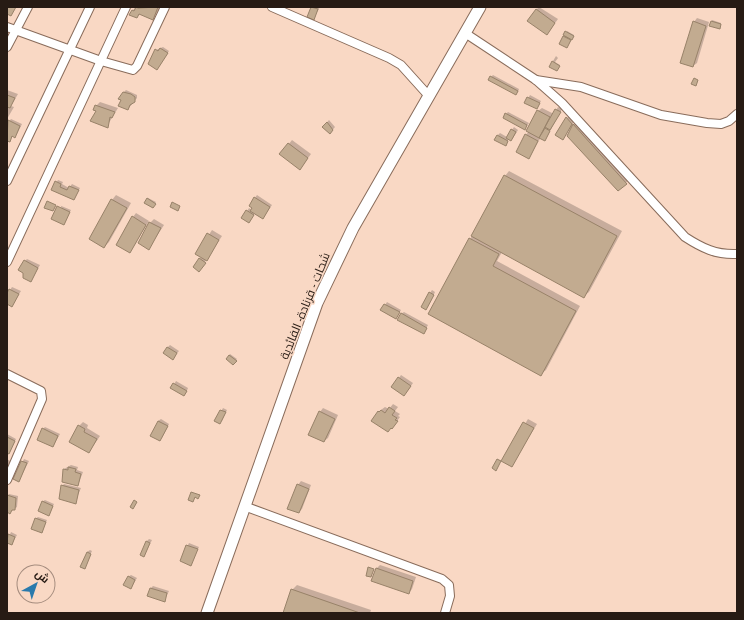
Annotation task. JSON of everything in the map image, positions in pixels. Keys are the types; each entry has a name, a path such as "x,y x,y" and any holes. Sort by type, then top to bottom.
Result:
{"main road":[{"name":"شحات - قرنادة- الفائدية","path":"207,613 317,304 338,256 428,95 480,7"}],"street":[{"path":"7,47 28,7"},
{"path":"7,181 90,7"},
{"path":"7,262 126,7"},
{"path":"7,27 101,61 133,70 165,7"},
{"path":"272,7 389,58 401,65 428,95"},
{"path":"465,33 536,80 586,127 685,237 706,250 726,255 737,254"},
{"path":"536,80 581,87 661,115 707,123 721,124 729,121 737,114"},
{"path":"7,374 41,391 42,394 42,399 7,480"},
{"path":"244,506 442,579 448,585 450,596 445,613"}],"building":[{"path":"7,7 16,7 11,16 7,14"},
{"path":"136,7 158,7 153,20 139,14 137,18 129,15"},
{"path":"311,7 318,9 314,20 307,17"},
{"path":"536,9 555,23 547,35 527,21"},
{"path":"693,21 706,26 693,67 680,63"},
{"path":"711,21 721,24 720,29 709,26"},
{"path":"565,31 574,36 572,40 563,35"},
{"path":"563,36 571,40 567,48 559,44"},
{"path":"160,48 168,53 157,70 148,64 155,49 158,51"},
{"path":"552,61 560,66 557,71 549,67"},
{"path":"490,76 518,91 516,95 488,80"},
{"path":"694,78 698,80 696,86 691,84"},
{"path":"123,92 131,94 135,97 135,102 130,105 128,110 118,106 121,100 118,99"},
{"path":"7,95 15,98 10,108 7,107"},
{"path":"527,97 540,103 537,109 524,103"},
{"path":"95,105 115,112 112,118 110,117 108,128 90,121 96,111 93,110"},
{"path":"555,109 561,112 550,130 545,127"},
{"path":"537,110 550,117 539,138 526,131"},
{"path":"505,113 527,125 525,130 503,118"},
{"path":"566,117 572,124 563,140 555,135"},
{"path":"8,120 20,126 15,138 12,136 10,142 7,141"},
{"path":"327,122 333,130 330,134 322,127"},
{"path":"573,124 627,184 618,191 567,136"},
{"path":"545,128 550,131 545,141 539,138"},
{"path":"511,129 516,132 511,141 506,138"},
{"path":"525,134 538,141 529,159 516,152"},
{"path":"497,135 508,141 506,146 494,140"},
{"path":"288,143 308,158 300,170 279,154"},
{"path":"504,175 617,236 584,298 471,236"},
{"path":"55,181 61,184 60,187 67,190 69,186 79,190 74,200 51,190"},
{"path":"254,197 270,207 263,219 250,211 252,208 249,206"},
{"path":"147,198 156,204 153,208 144,203"},
{"path":"111,199 127,208 104,248 89,239"},
{"path":"47,201 56,205 53,211 44,208"},
{"path":"172,202 180,206 178,211 170,207"},
{"path":"57,206 70,212 64,225 51,219"},
{"path":"246,210 254,215 249,223 241,218"},
{"path":"132,216 146,225 130,253 116,245"},
{"path":"149,222 161,228 149,250 138,243"},
{"path":"207,233 219,240 207,261 195,254"},
{"path":"469,238 499,254 493,266 576,311 541,376 428,314"},
{"path":"199,258 206,263 199,272 193,267"},
{"path":"24,260 38,268 31,282 23,278 23,273 18,270"},
{"path":"9,289 19,294 12,307 7,304 7,293"},
{"path":"429,292 434,295 426,310 421,307"},
{"path":"384,304 400,312 396,319 380,310"},
{"path":"401,313 427,328 424,334 397,320"},
{"path":"167,347 177,353 173,360 163,353"},
{"path":"229,355 237,361 233,365 226,359"},
{"path":"398,377 411,386 404,396 391,387"},
{"path":"173,383 187,391 184,396 170,388"},
{"path":"389,407 395,411 392,415 397,418 395,420 398,421 388,432 371,421 378,411 379,412 381,410 385,413"},
{"path":"220,410 226,412 220,424 214,421"},
{"path":"319,411 335,419 324,442 308,435"},
{"path":"158,421 168,426 160,441 150,436"},
{"path":"523,422 534,428 512,467 501,461"},
{"path":"78,425 85,429 84,432 97,439 89,453 69,442"},
{"path":"42,428 58,436 53,447 37,440"},
{"path":"7,437 15,441 9,454 7,453"},
{"path":"497,459 501,461 496,471 492,468"},
{"path":"21,461 27,463 19,482 13,479"},
{"path":"68,467 76,469 75,472 81,474 78,486 62,482 63,469 68,470"},
{"path":"297,484 309,489 299,513 287,509"},
{"path":"61,485 79,490 76,504 59,499"},
{"path":"191,492 200,495 198,499 195,497 193,502 188,500"},
{"path":"7,495 16,498 15,510 12,510 10,514 7,512"},
{"path":"134,500 137,502 133,509 130,507"},
{"path":"42,501 53,506 49,516 38,511"},
{"path":"35,518 46,522 42,533 31,529"},
{"path":"8,534 15,537 12,545 7,543"},
{"path":"146,541 150,543 144,557 140,555"},
{"path":"186,545 198,549 191,566 180,561"},
{"path":"87,552 91,554 85,569 80,567"},
{"path":"368,567 374,569 371,577 366,576"},
{"path":"376,568 413,581 409,594 371,581"},
{"path":"128,576 135,580 131,589 123,585"},
{"path":"150,588 167,593 165,602 147,596"},
{"path":"291,589 360,613 283,613"}]}
